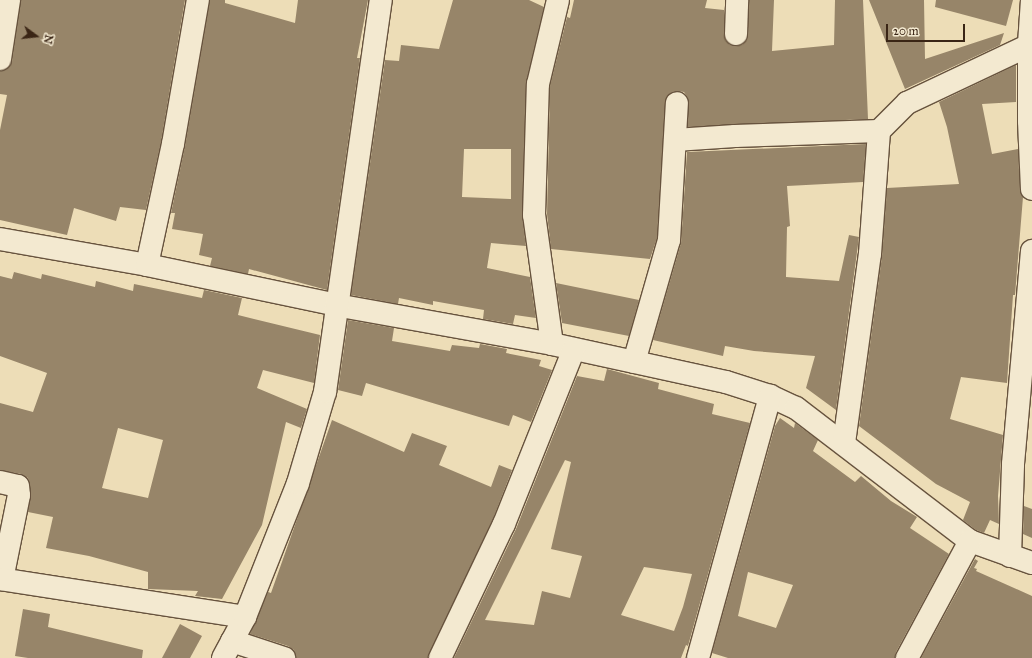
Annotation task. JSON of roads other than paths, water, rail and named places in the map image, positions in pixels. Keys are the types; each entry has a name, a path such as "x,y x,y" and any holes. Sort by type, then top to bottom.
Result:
{"street":[{"path":"0,59 9,0"},
{"path":"147,265 173,144 198,0"},
{"path":"284,658 228,650 245,617 303,467 325,392 336,305 381,0"},
{"path":"552,344 534,215 538,84 558,0"},
{"path":"736,34 737,0"},
{"path":"1032,0 1029,121 1032,189"},
{"path":"844,443 870,254 879,131 907,103 1031,44"},
{"path":"634,362 669,240 677,103"},
{"path":"675,140 735,136 879,131"},
{"path":"0,239 147,265 336,305 552,344 726,382 770,396 796,408 844,443 970,541 1032,563"},
{"path":"1010,556 1013,464 1032,251"},
{"path":"440,658 504,524 574,349"},
{"path":"698,658 770,396"},
{"path":"0,482 18,486 1,579 245,617"},
{"path":"908,658 970,541"}]}
